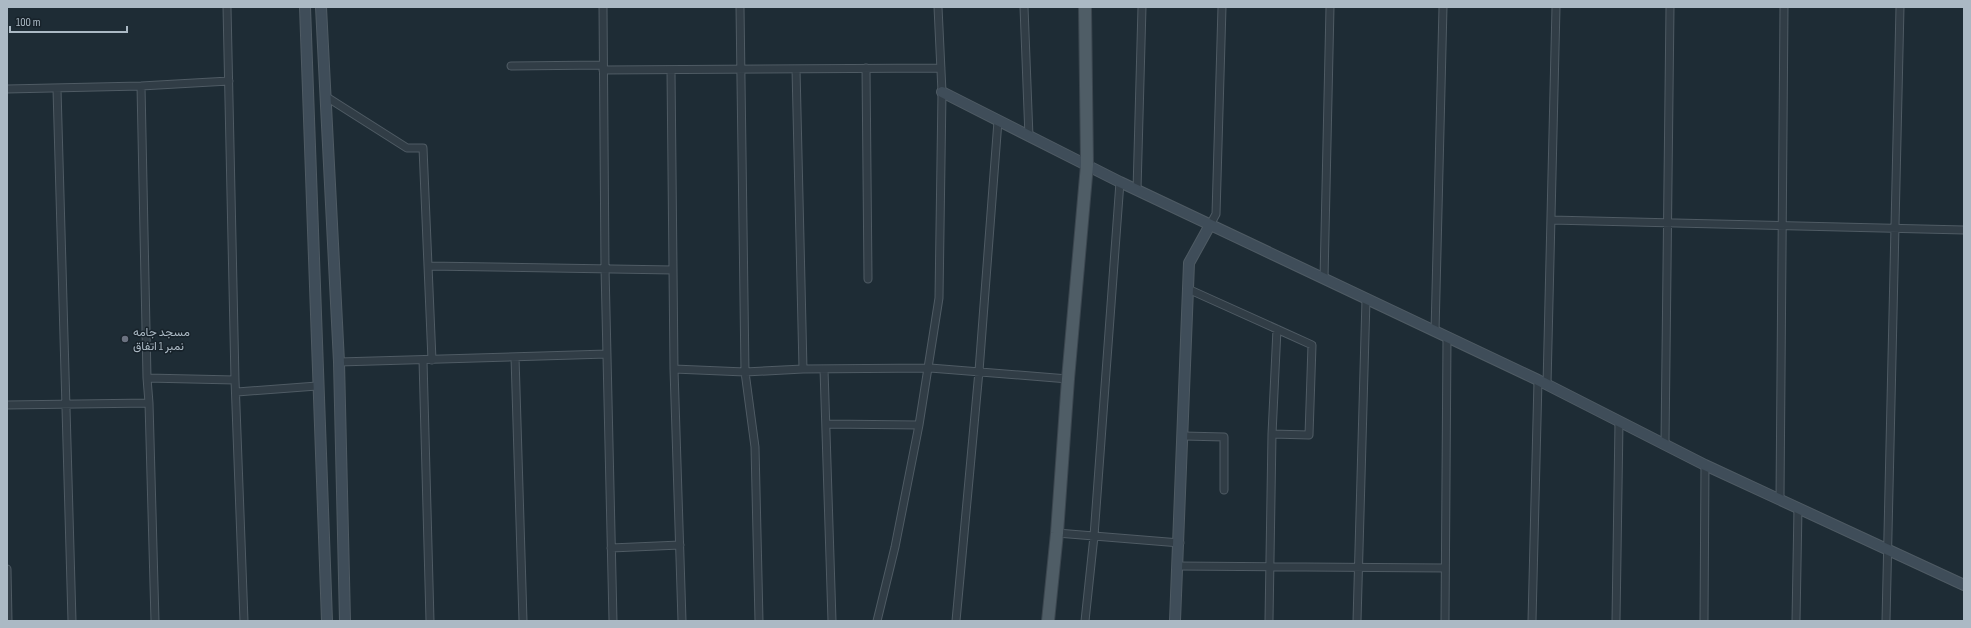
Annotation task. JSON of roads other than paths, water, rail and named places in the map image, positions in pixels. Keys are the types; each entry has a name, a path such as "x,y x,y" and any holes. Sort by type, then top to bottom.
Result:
{"main road":[{"path":"1048,621 1057,533 1068,379 1087,165 1085,7"}],"street":[{"path":"227,7 235,380 237,392 244,621"},
{"path":"305,7 316,284 317,386 327,621"},
{"path":"321,7 339,362 345,621"},
{"path":"603,7 604,268 608,354 613,621"},
{"path":"740,7 745,372 755,447 759,621"},
{"path":"877,621 895,547 930,368 939,298 942,92 938,7"},
{"path":"1024,7 1029,137"},
{"path":"1137,190 1142,7"},
{"path":"1175,621 1180,544 1189,263 1216,214 1222,7"},
{"path":"1324,279 1330,7"},
{"path":"1435,332 1442,7"},
{"path":"1532,621 1542,382 1551,220 1556,7"},
{"path":"1665,443 1670,7"},
{"path":"1780,498 1784,7"},
{"path":"1886,621 1900,7"},
{"path":"511,66 603,67 670,70 941,68"},
{"path":"866,68 868,279"},
{"path":"796,69 804,369"},
{"path":"670,70 674,369 682,621"},
{"path":"7,89 141,86 229,81"},
{"path":"141,86 147,378 155,621"},
{"path":"57,89 72,621"},
{"path":"942,92 1120,182 1542,382 1706,465 1780,498 1798,508 1964,585"},
{"path":"325,96 407,148 423,148 432,360"},
{"path":"956,621 979,371 998,121"},
{"path":"1084,621 1094,536 1120,182"},
{"path":"1551,220 1964,230"},
{"path":"428,266 673,270"},
{"path":"1188,289 1312,345 1309,435 1272,434"},
{"path":"1357,621 1366,299"},
{"path":"1269,621 1272,434 1276,329"},
{"path":"1445,621 1447,338"},
{"path":"339,362 608,354"},
{"path":"515,357 523,621"},
{"path":"422,360 430,621"},
{"path":"674,369 745,372 804,369 930,368 1068,379"},
{"path":"824,369 827,424 832,621"},
{"path":"147,378 235,380"},
{"path":"237,392 317,386"},
{"path":"7,405 149,404"},
{"path":"1616,621 1619,422"},
{"path":"827,424 919,425"},
{"path":"1184,436 1224,437 1224,490"},
{"path":"1704,621 1706,465"},
{"path":"1796,621 1798,508"},
{"path":"1057,533 1180,544"},
{"path":"611,548 680,545"},
{"path":"1178,566 1445,568"},
{"path":"7,569 8,621"}],"place":[{"name":"مسجد جامه نمبر 1 اتفاق","path":"125,339"}]}
